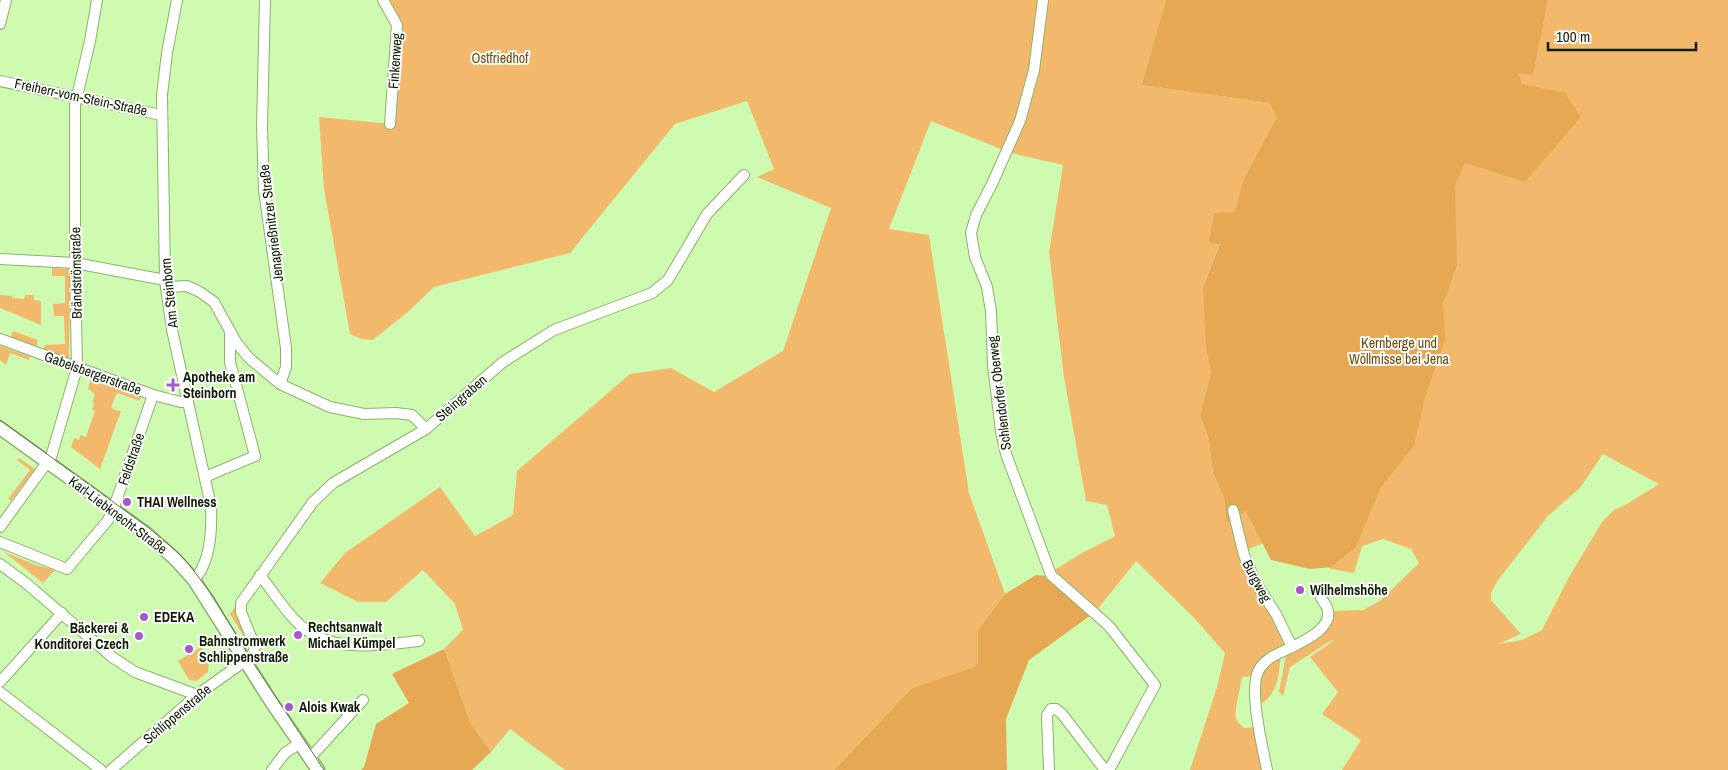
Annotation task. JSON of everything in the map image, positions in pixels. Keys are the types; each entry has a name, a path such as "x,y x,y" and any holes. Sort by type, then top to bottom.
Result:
{"street":[{"path":"0,24 6,0"},
{"name":"Brändströmstraße","path":"0,527 51,457 78,368 75,263 75,105 90,41 97,0"},
{"name":"Am Steinborn","path":"177,0 166,61 161,114 166,284 172,330 211,506 211,532 203,565 194,580"},
{"name":"Jenaprießnitzer Straße","path":"265,0 262,127 264,190 286,348 286,367 280,384"},
{"name":"Finkenweg","path":"383,0 397,26 390,124"},
{"name":"Schlendorfer Oberweg","path":"1043,0 1034,70 1020,121 976,215 970,233 975,257 987,287 991,311 993,364 1004,447 1051,575 1108,626 1155,685 1109,770"},
{"name":"Freiherr-vom-Stein-Straße","path":"0,81 161,114"},
{"name":"Steingraben","path":"245,661 252,656 256,647 241,612 241,603 312,502 333,483 426,429 503,362 546,334 652,293 668,280 707,214 744,175"},
{"path":"0,259 75,263 166,284 187,286 214,302 230,331 249,358 280,384 330,407 364,414 396,413 412,415 426,429"},
{"path":"205,477 255,456 230,362 230,331"},
{"name":"Gabelsbergerstraße","path":"0,339 153,395 188,402"},
{"name":"Feldstraße","path":"0,542 68,568 108,520 113,510 153,395"},
{"name":"Karl-Liebknecht-Straße","path":"0,428 161,545 176,558 194,580 245,661 318,770"},
{"name":"Burgweg","path":"1233,510 1244,555 1256,583 1276,614 1292,647"},
{"path":"0,564 62,613 112,657 135,672 198,695"},
{"path":"260,575 295,620 316,635 348,645 362,646 419,641"},
{"path":"1267,770 1255,701 1255,677 1263,663 1311,638 1322,628 1328,616 1328,609 1321,598"},
{"path":"0,682 62,613"},
{"name":"Schlippenstraße","path":"111,770 198,695 245,661"},
{"path":"0,692 101,770"},
{"path":"310,758 363,700"},
{"path":"1049,770 1047,715 1051,710 1056,709 1062,714 1104,770"},
{"path":"272,770 285,753 300,743"}],"green space":[{"path":"383,0 1166,0 1143,85 1270,103 1344,0 1728,0 1728,770 1342,770 1361,740 1322,714 1338,692 1310,657 1333,641 1290,667 1283,696 1279,692 1286,655 1332,611 1363,610 1380,601 1419,563 1411,549 1383,539 1362,546 1354,573 1331,569 1287,546 1264,543 1241,552 1286,644 1253,676 1242,677 1237,704 1237,721 1244,728 1257,727 1265,770 1190,770 1217,687 1225,653 1193,617 1136,561 1097,610 1053,571 1115,536 1107,505 1086,501 1064,377 1049,252 1063,165 1011,153 931,121 889,229 929,235 969,493 1005,594 978,630 978,663 971,668 912,688 834,770 565,770 510,729 491,752 471,724 444,649 463,630 455,604 423,570 386,602 358,602 320,583 345,553 440,487 475,536 513,515 517,471 630,374 671,368 714,392 783,351 831,208 757,177 774,169 747,101 675,124 570,253 434,287 409,311 373,340 361,339 350,334 324,189 319,117 390,124 397,26","holes":["1244,179 1226,522 1224,497 1213,473 1209,440 1200,416 1211,372 1203,287 1220,243 1210,243 1214,214 1234,212","1603,454 1659,484 1614,510 1602,522 1569,577 1542,630 1522,640 1498,644 1521,634 1491,600 1491,593 1498,580 1548,516 1580,488"]},
{"name":"Kernberge und Wöllmisse bei Jena","path":"1166,0 1548,0 1533,75 1518,73 1522,84 1565,93 1581,117 1525,182 1465,163 1455,186 1457,265 1443,304 1445,340 1425,397 1414,446 1381,487 1356,547 1331,567 1310,569 1271,560 1246,511 1226,522 1224,497 1213,473 1209,440 1200,416 1211,372 1206,347 1203,287 1220,244 1209,243 1214,213 1234,212 1244,179 1277,117 1270,103 1142,85"},
{"path":"52,268 70,269 68,359 43,349 45,345 65,344 64,316 54,316 53,304 65,303 65,276 52,276"},
{"path":"0,295 24,299 25,295 34,295 34,300 41,301 41,325 0,308"},
{"path":"13,331 38,340 36,347 11,337"},
{"path":"0,346 30,357 29,360 10,353 6,365 0,360"},
{"path":"91,378 104,383 106,378 141,397 140,401 117,393 111,407 114,408 113,410 121,411 100,469 71,447 74,438 79,440 80,435 86,437 95,411 92,409 94,403 92,402 95,394 88,389"},
{"path":"19,458 35,469 11,501 8,499 30,470 17,460"},
{"path":"4,552 36,565 55,570 43,583"},
{"path":"1036,575 1046,576 1091,615 1029,660 1006,719 1007,770 834,770 912,688 971,668 978,663 978,630 1005,594"},
{"path":"235,607 251,648 230,614"},
{"path":"201,647 209,660 208,672 197,681 189,680 178,661"},
{"path":"444,649 471,724 491,752 472,770 361,770 364,767 376,724 409,703 392,674"},
{"path":"1281,655 1273,692 1263,703 1258,701 1260,671"}],"tram line":[{"path":"0,420 149,528 187,562 213,596 250,658 324,770"}],"place":[{"name":"Apotheke am Steinborn","path":"173,385"},
{"name":"THAI Wellness","path":"127,502"},
{"name":"Wilhelmshöhe","path":"1300,590"},
{"name":"EDEKA","path":"144,617"},
{"name":"Rechtsanwalt Michael Kümpel","path":"298,635"},
{"name":"Bäckerei & Konditorei Czech","path":"139,636"},
{"name":"Bahnstromwerk Schlippenstraße","path":"189,649"},
{"name":"Alois Kwak","path":"289,707"}],"park label":[{"name":"Ostfriedhof","path":"500,58"}]}
